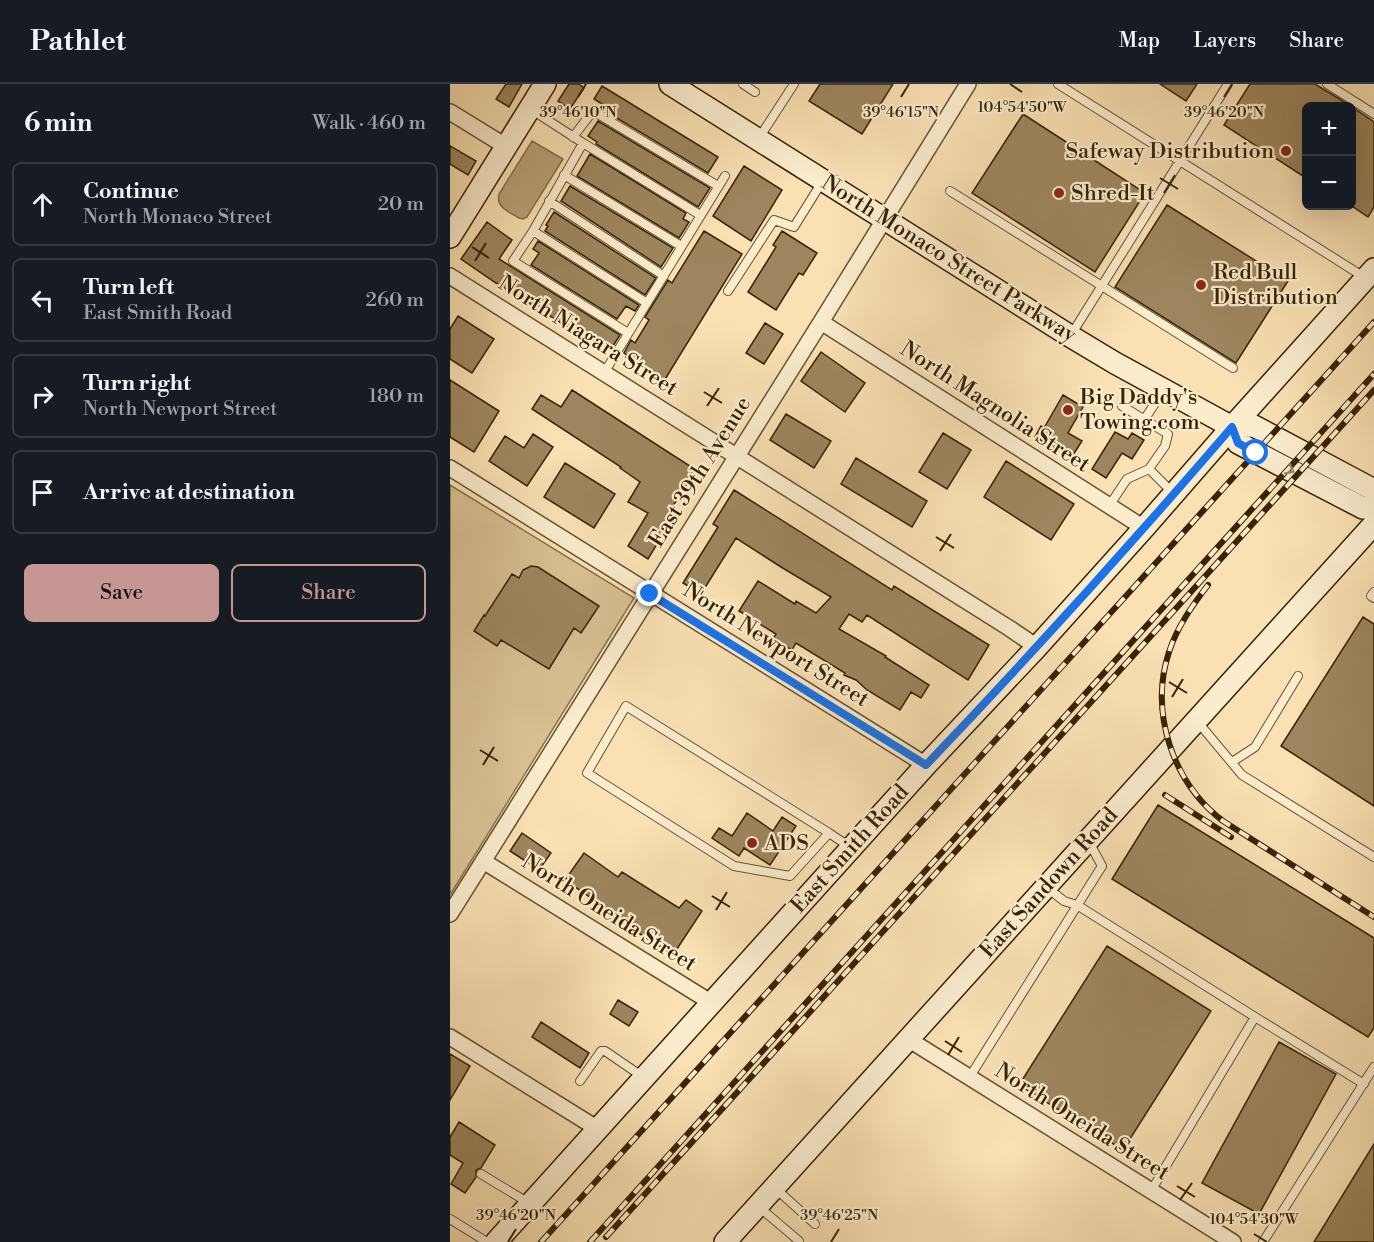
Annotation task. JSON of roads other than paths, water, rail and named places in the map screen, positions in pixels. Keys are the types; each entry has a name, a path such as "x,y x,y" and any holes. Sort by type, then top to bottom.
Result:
{"street":[{"path":"454,225 502,144 530,109 545,84"},
{"name":"North Monaco Street Parkway","path":"669,84 1070,336 1232,427"},
{"name":"East 39th Avenue","path":"450,914 968,84"},
{"path":"450,112 502,144"},
{"name":"East Smith Road","path":"496,1242 926,765 1037,647 1370,274"},
{"name":"North Niagara Street","path":"450,276 1037,647"},
{"name":"North Magnolia Street","path":"821,322 1144,528"},
{"path":"1374,490 1254,426 1232,427 1238,443 1363,508 1374,508"},
{"name":"North Newport Street","path":"450,468 926,765"},
{"name":"East Sandown Road","path":"725,1242 1374,524"},
{"name":"North Oneida Street","path":"483,861 712,1003"},
{"path":"450,1037 598,1128"},
{"name":"North Oneida Street","path":"908,1040 1233,1242"}],"lane":[{"path":"743,84 755,92"},
{"path":"758,140 794,84"},
{"path":"1058,84 1180,161 1370,274"},
{"path":"1070,336 1228,84"},
{"path":"1328,84 1374,114"},
{"path":"530,109 700,215"},
{"path":"573,137 593,111 718,186"},
{"path":"583,143 533,231 513,261 628,333"},
{"path":"564,174 681,246"},
{"path":"604,373 725,176"},
{"path":"728,291 774,220 794,226 823,181"},
{"path":"950,190 1233,368"},
{"path":"549,201 664,276"},
{"path":"533,231 648,303"},
{"path":"1144,420 1164,390"},
{"path":"1109,506 1127,479 1149,469 1165,446 1168,434 1122,406"},
{"path":"1149,469 1174,494"},
{"path":"1374,592 1371,596 1374,598"},
{"path":"1232,762 1255,747 1298,676"},
{"path":"829,833 790,876 734,866 587,773 626,706 829,833 852,848"},
{"path":"1196,720 1242,775 1374,857"},
{"path":"969,1078 1102,866 1088,840"},
{"path":"1046,887 1064,901 1077,905 1364,1084"},
{"path":"1150,1191 1255,1017"},
{"path":"580,1081 601,1051 605,1051 644,1078"},
{"path":"1263,1242 1374,1067"},
{"path":"481,1174 530,1204"},
{"path":"774,1188 815,1224"},
{"path":"757,1206 799,1241"},
{"path":"450,1219 487,1242"}],"railway":[{"path":"541,1242 1374,322"},
{"path":"590,1242 1374,374"},
{"path":"606,1237 1374,390"},
{"path":"1208,585 1176,634 1164,675 1162,699 1164,722 1179,767 1191,787 1223,821 1374,917"},
{"path":"1165,795 1231,837"}],"place":[{"name":"Safeway Distribution","path":"1286,151"},
{"name":"Shred-It","path":"1059,193"},
{"name":"Red Bull Distribution","path":"1201,285"},
{"name":"Big Daddy's Towing.com","path":"1068,410"},
{"name":"ADS","path":"752,843"}]}
